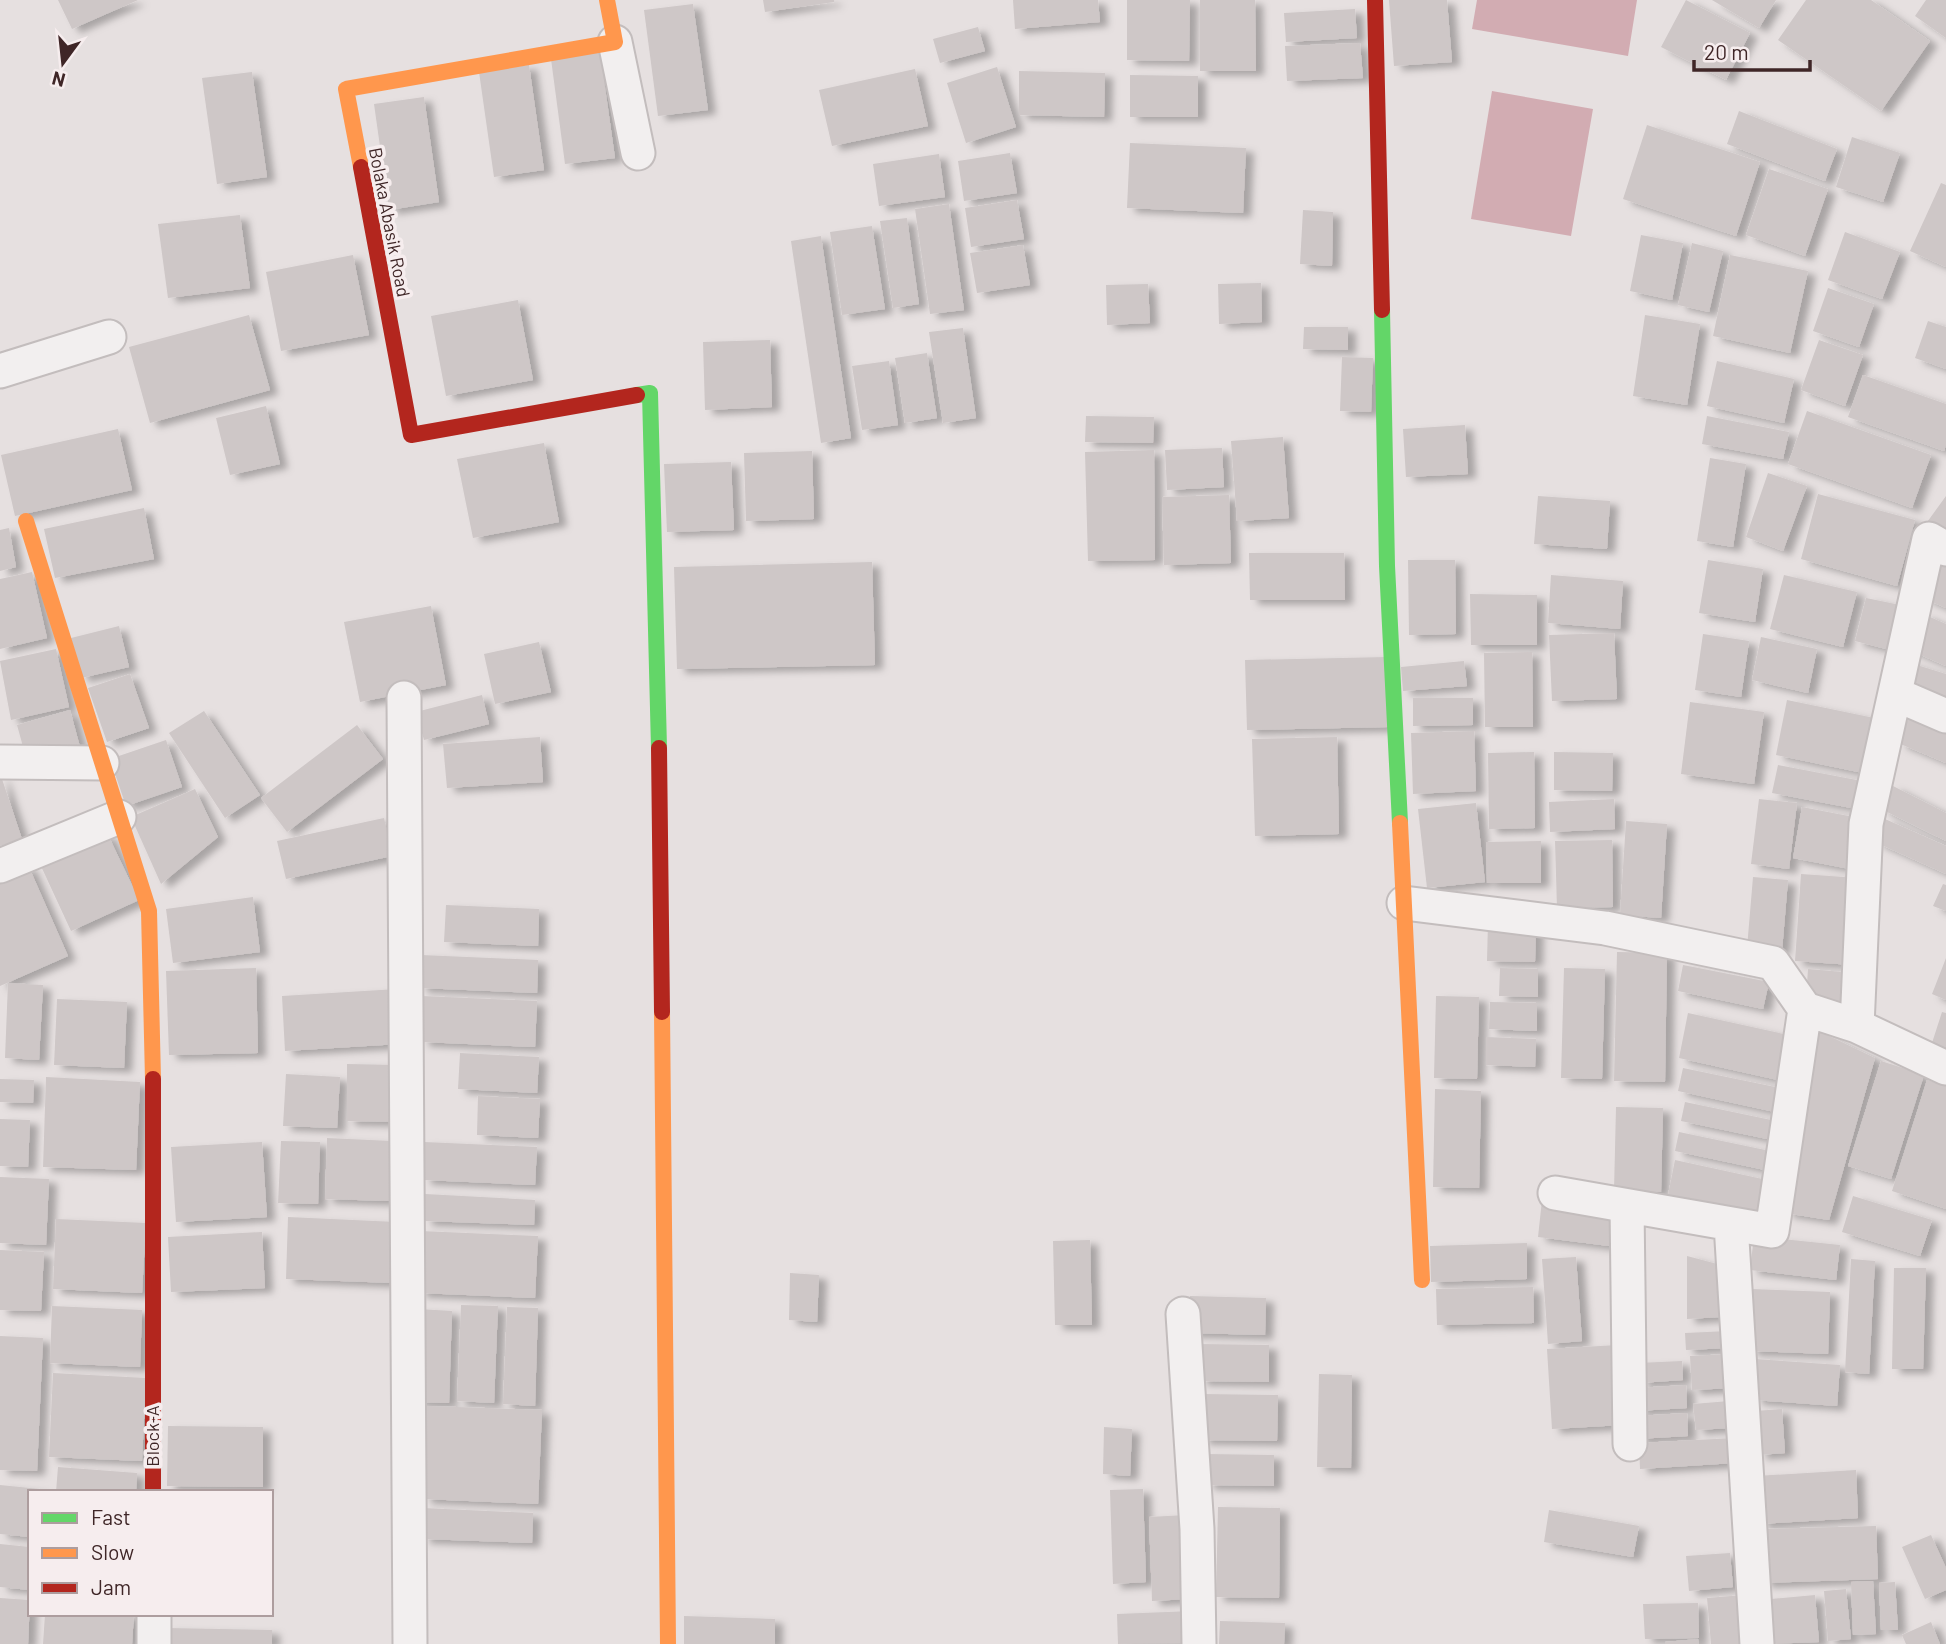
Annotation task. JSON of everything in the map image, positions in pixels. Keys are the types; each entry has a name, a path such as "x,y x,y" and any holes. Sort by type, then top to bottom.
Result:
{"street":[{"path":"607,0 638,153"},
{"path":"1375,0 1387,566 1422,1280"},
{"name":"Bolaka Abasik Road","path":"615,42 345,89 411,435 650,393 658,648 668,1644"},
{"path":"0,371 109,337"},
{"name":"Block-A","path":"26,521 149,911 153,1033 153,1490"},
{"path":"1857,1026 1866,824 1929,539 1946,550"},
{"path":"1895,694 1946,716"},
{"path":"404,698 410,1644"},
{"path":"0,762 102,763"},
{"path":"0,866 119,817"},
{"path":"1404,903 1605,928 1773,963 1805,1009 1857,1026 1946,1068"},
{"path":"1555,1193 1772,1231 1805,1009"},
{"path":"1627,1206 1630,1444"},
{"path":"1731,1224 1757,1644"},
{"path":"1183,1314 1197,1529 1199,1644"},
{"path":"153,1616 154,1644"}],"shaded area":[{"path":"1477,0 1637,0 1628,56 1472,29"},
{"path":"1492,91 1593,109 1571,236 1471,219"}],"building":[{"path":"58,0 138,0 72,29"},
{"path":"763,0 834,0 834,2 765,12"},
{"path":"1013,0 1098,0 1100,22 1015,29"},
{"path":"1127,0 1190,0 1189,61 1127,60"},
{"path":"1200,0 1255,0 1256,71 1200,71"},
{"path":"1389,0 1447,0 1452,62 1394,66"},
{"path":"1686,0 1750,33 1726,80 1661,47"},
{"path":"1712,0 1776,0 1759,28"},
{"path":"1806,0 1871,0 1930,41 1881,111 1778,40"},
{"path":"1926,0 1946,0 1946,38 1915,16"},
{"path":"693,4 708,110 658,116 644,10"},
{"path":"1355,9 1357,38 1286,42 1284,13"},
{"path":"978,27 985,51 940,63 933,39"},
{"path":"1360,43 1363,78 1287,81 1285,46"},
{"path":"600,52 615,158 565,164 551,59"},
{"path":"529,65 544,170 494,177 479,72"},
{"path":"997,67 1016,127 966,143 947,83"},
{"path":"915,69 928,126 832,146 819,90"},
{"path":"1019,71 1105,73 1104,117 1019,115"},
{"path":"252,72 267,177 217,184 202,78"},
{"path":"1130,75 1198,76 1198,117 1130,117"},
{"path":"424,97 439,202 389,210 374,104"},
{"path":"1739,111 1837,149 1825,181 1727,144"},
{"path":"1647,125 1760,162 1736,236 1623,199"},
{"path":"1852,137 1900,153 1883,202 1836,187"},
{"path":"1130,143 1246,148 1243,213 1127,208"},
{"path":"1010,153 1017,193 964,201 958,161"},
{"path":"939,154 945,197 879,206 873,164"},
{"path":"1769,169 1828,189 1805,256 1746,235"},
{"path":"1941,183 1946,185 1946,267 1910,251"},
{"path":"1017,200 1024,239 971,247 965,208"},
{"path":"949,204 964,310 930,314 915,209"},
{"path":"1303,210 1333,212 1332,266 1300,264"},
{"path":"240,215 250,288 168,298 158,224"},
{"path":"907,218 919,304 893,308 880,221"},
{"path":"872,226 885,309 842,315 830,232"},
{"path":"1845,232 1900,252 1882,299 1828,280"},
{"path":"1641,235 1683,243 1672,300 1630,291"},
{"path":"821,236 851,438 821,443 791,241"},
{"path":"1692,243 1723,251 1709,312 1678,305"},
{"path":"1023,245 1030,285 977,293 970,253"},
{"path":"353,255 369,335 281,351 266,272"},
{"path":"1730,255 1808,271 1790,353 1713,336"},
{"path":"1261,283 1262,322 1219,324 1218,284"},
{"path":"1148,284 1150,323 1107,325 1106,285"},
{"path":"1828,288 1874,304 1859,347 1813,331"},
{"path":"518,300 533,380 446,396 431,316"},
{"path":"249,315 270,390 150,423 129,347"},
{"path":"1645,315 1700,324 1687,405 1633,396"},
{"path":"1928,321 1946,327 1946,369 1915,358"},
{"path":"1304,327 1348,327 1348,350 1303,349"},
{"path":"963,328 976,418 943,423 929,332"},
{"path":"770,340 772,407 705,410 703,342"},
{"path":"1819,340 1863,355 1845,406 1801,390"},
{"path":"927,353 937,418 905,423 895,358"},
{"path":"1342,357 1373,358 1371,412 1340,411"},
{"path":"889,361 898,425 862,430 852,366"},
{"path":"1717,361 1794,379 1784,423 1707,406"},
{"path":"1863,375 1946,404 1944,451 1848,417"},
{"path":"266,406 280,464 230,475 216,418"},
{"path":"1807,411 1931,455 1912,508 1788,464"},
{"path":"1086,416 1154,417 1153,443 1085,442"},
{"path":"1707,416 1789,432 1783,459 1702,444"},
{"path":"1465,425 1468,474 1406,477 1403,429"},
{"path":"118,429 132,490 15,516 1,455"},
{"path":"1283,437 1289,518 1237,521 1231,441"},
{"path":"544,443 559,522 473,538 457,459"},
{"path":"1222,448 1224,487 1167,490 1165,450"},
{"path":"1154,450 1155,560 1088,561 1085,452"},
{"path":"812,451 814,519 746,521 744,453"},
{"path":"1710,458 1746,464 1733,547 1697,541"},
{"path":"731,462 734,530 667,532 664,464"},
{"path":"1768,473 1807,486 1783,551 1746,537"},
{"path":"1818,494 1915,520 1897,586 1801,559"},
{"path":"1229,495 1231,563 1164,565 1162,497"},
{"path":"1538,496 1610,501 1607,549 1534,544"},
{"path":"1946,496 1946,540 1925,525"},
{"path":"144,508 154,559 55,578 44,529"},
{"path":"9,528 16,567 0,571 0,530"},
{"path":"1249,553 1344,553 1345,600 1250,600"},
{"path":"1408,560 1455,560 1456,634 1409,635"},
{"path":"1708,560 1763,569 1755,622 1699,613"},
{"path":"872,562 875,665 677,669 674,567"},
{"path":"1938,562 1946,565 1946,608 1923,598"},
{"path":"32,572 47,638 0,649 0,579"},
{"path":"1551,575 1623,581 1620,629 1548,623"},
{"path":"1784,575 1857,592 1843,647 1770,629"},
{"path":"1470,594 1537,595 1537,645 1471,645"},
{"path":"1866,598 1905,606 1894,651 1855,641"},
{"path":"431,606 446,685 360,702 344,622"},
{"path":"1923,614 1946,624 1946,666 1907,649"},
{"path":"119,626 129,667 81,678 71,638"},
{"path":"1614,633 1617,699 1552,701 1549,635"},
{"path":"1703,634 1749,641 1741,697 1695,690"},
{"path":"1761,637 1817,649 1808,693 1752,680"},
{"path":"539,642 551,692 495,704 484,654"},
{"path":"56,649 69,707 11,720 0,661"},
{"path":"1532,652 1533,727 1485,727 1484,653"},
{"path":"1387,657 1388,727 1247,730 1245,660"},
{"path":"1464,661 1467,686 1403,691 1401,667"},
{"path":"1907,662 1946,674 1946,698 1899,687"},
{"path":"130,674 149,728 107,742 88,688"},
{"path":"482,695 489,724 424,740 416,712"},
{"path":"1413,698 1473,698 1473,725 1413,726"},
{"path":"1787,700 1879,719 1868,774 1776,755"},
{"path":"1690,702 1764,712 1754,784 1681,774"},
{"path":"1913,708 1946,721 1946,763 1898,743"},
{"path":"70,710 80,747 27,761 17,725"},
{"path":"204,711 260,795 225,818 169,733"},
{"path":"357,725 383,759 287,832 261,798"},
{"path":"1474,731 1476,791 1413,794 1411,733"},
{"path":"540,737 543,782 447,788 443,744"},
{"path":"1337,737 1339,834 1255,836 1252,739"},
{"path":"166,740 182,787 126,806 110,759"},
{"path":"1534,752 1535,828 1489,829 1488,753"},
{"path":"1554,752 1613,753 1612,791 1554,790"},
{"path":"1778,765 1867,782 1862,810 1772,793"},
{"path":"0,773 22,839 0,846"},
{"path":"1893,786 1946,813 1946,841 1881,809"},
{"path":"195,789 218,837 161,884 131,817"},
{"path":"1614,799 1615,829 1550,832 1549,802"},
{"path":"1759,799 1797,803 1789,869 1751,864"},
{"path":"1476,803 1485,882 1427,888 1418,809"},
{"path":"1802,807 1864,819 1855,870 1793,858"},
{"path":"384,818 392,856 286,879 277,841"},
{"path":"1885,819 1946,846 1946,874 1875,842"},
{"path":"1626,821 1667,824 1661,918 1620,915"},
{"path":"107,833 139,900 71,931 40,864"},
{"path":"1612,840 1613,907 1557,908 1555,841"},
{"path":"1541,841 1541,883 1487,883 1486,842"},
{"path":"28,865 68,956 0,986 0,877"},
{"path":"1801,874 1858,878 1852,965 1795,961"},
{"path":"1753,877 1788,880 1782,951 1747,948"},
{"path":"1943,884 1946,885 1946,911 1933,906"},
{"path":"253,897 260,952 173,963 166,909"},
{"path":"446,905 539,909 538,946 444,942"},
{"path":"1488,922 1536,923 1535,962 1487,961"},
{"path":"1617,952 1667,953 1665,1082 1614,1081"},
{"path":"421,955 538,960 537,993 419,988"},
{"path":"1946,958 1946,1000 1932,994"},
{"path":"1683,965 1769,982 1763,1009 1678,991"},
{"path":"256,968 258,1053 169,1055 166,971"},
{"path":"1500,968 1538,969 1538,997 1499,996"},
{"path":"1564,968 1605,969 1602,1079 1561,1078"},
{"path":"1808,969 1854,973 1851,1003 1806,999"},
{"path":"8,983 43,985 39,1060 5,1058"},
{"path":"397,989 400,1044 285,1051 282,996"},
{"path":"422,996 537,1001 535,1047 421,1042"},
{"path":"1436,996 1479,997 1477,1079 1434,1078"},
{"path":"57,999 127,1002 124,1068 54,1065"},
{"path":"1490,1002 1537,1003 1537,1031 1489,1029"},
{"path":"1942,1012 1946,1013 1946,1051 1931,1046"},
{"path":"1688,1013 1788,1035 1778,1080 1679,1058"},
{"path":"1810,1027 1875,1058 1829,1220 1785,1213"},
{"path":"1486,1037 1536,1039 1535,1067 1486,1065"},
{"path":"460,1053 539,1057 537,1093 458,1089"},
{"path":"1881,1061 1924,1075 1891,1179 1848,1166"},
{"path":"347,1064 396,1065 396,1122 347,1121"},
{"path":"1683,1068 1780,1088 1775,1112 1678,1091"},
{"path":"286,1074 340,1077 337,1128 283,1126"},
{"path":"46,1077 140,1082 136,1170 43,1167"},
{"path":"0,1079 34,1080 33,1103 0,1102"},
{"path":"1927,1080 1946,1086 1946,1209 1892,1191"},
{"path":"1435,1089 1481,1091 1479,1188 1433,1187"},
{"path":"478,1096 540,1099 538,1138 477,1135"},
{"path":"1685,1102 1776,1121 1772,1140 1681,1121"},
{"path":"1616,1107 1663,1108 1661,1192 1614,1191"},
{"path":"0,1119 30,1120 28,1167 0,1166"},
{"path":"1679,1132 1770,1151 1765,1170 1675,1151"},
{"path":"327,1138 391,1141 389,1201 325,1199"},
{"path":"281,1141 320,1142 318,1204 278,1203"},
{"path":"262,1142 267,1217 176,1222 171,1147"},
{"path":"424,1142 537,1147 535,1185 423,1180"},
{"path":"1675,1160 1767,1180 1759,1215 1668,1195"},
{"path":"0,1177 49,1179 46,1245 0,1243"},
{"path":"425,1194 535,1200 534,1225 424,1221"},
{"path":"1853,1196 1932,1220 1920,1256 1842,1232"},
{"path":"1542,1200 1621,1210 1617,1247 1538,1237"},
{"path":"288,1217 396,1222 394,1283 286,1279"},
{"path":"56,1219 146,1223 142,1293 53,1289"},
{"path":"420,1231 538,1236 535,1298 418,1293"},
{"path":"262,1232 265,1288 171,1292 168,1237"},
{"path":"1754,1236 1840,1245 1836,1280 1750,1270"},
{"path":"1090,1240 1092,1325 1055,1325 1053,1241"},
{"path":"1527,1243 1527,1279 1431,1282 1430,1246"},
{"path":"0,1250 44,1252 41,1311 0,1310"},
{"path":"1687,1256 1721,1265 1721,1317 1687,1319"},
{"path":"1576,1257 1582,1341 1548,1344 1542,1259"},
{"path":"1851,1259 1875,1261 1869,1374 1845,1372"},
{"path":"1894,1268 1926,1268 1923,1369 1892,1369"},
{"path":"790,1273 819,1275 817,1322 789,1320"},
{"path":"1533,1287 1534,1323 1437,1325 1436,1289"},
{"path":"1752,1289 1830,1292 1828,1354 1749,1351"},
{"path":"1190,1296 1266,1298 1265,1335 1189,1333"},
{"path":"461,1305 498,1306 494,1403 457,1401"},
{"path":"52,1306 142,1310 140,1367 50,1363"},
{"path":"507,1307 538,1308 535,1406 503,1404"},
{"path":"418,1309 452,1311 449,1403 415,1402"},
{"path":"1728,1331 1729,1348 1686,1350 1685,1333"},
{"path":"0,1336 43,1338 37,1471 0,1470"},
{"path":"1199,1344 1269,1345 1269,1382 1199,1381"},
{"path":"1618,1345 1623,1425 1552,1429 1547,1349"},
{"path":"1731,1354 1734,1388 1692,1390 1690,1356"},
{"path":"1756,1359 1840,1365 1837,1406 1754,1400"},
{"path":"1682,1361 1683,1380 1640,1383 1638,1363"},
{"path":"53,1373 146,1378 142,1461 49,1457"},
{"path":"1319,1374 1352,1375 1351,1468 1317,1467"},
{"path":"1686,1385 1687,1408 1637,1411 1636,1388"},
{"path":"1202,1394 1278,1395 1277,1441 1201,1440"},
{"path":"1729,1401 1731,1428 1696,1430 1693,1404"},
{"path":"427,1406 542,1410 538,1504 423,1499"},
{"path":"1782,1409 1785,1453 1759,1455 1755,1411"},
{"path":"1687,1413 1688,1436 1637,1439 1636,1416"},
{"path":"168,1426 263,1427 263,1487 167,1486"},
{"path":"1104,1427 1132,1429 1130,1476 1103,1474"},
{"path":"1734,1438 1735,1463 1640,1469 1639,1443"},
{"path":"1206,1454 1274,1455 1274,1486 1206,1485"},
{"path":"58,1467 137,1473 136,1490 56,1490"},
{"path":"1856,1470 1858,1518 1760,1524 1756,1476"},
{"path":"0,1485 40,1489 28,1490 28,1537 0,1534"},
{"path":"1143,1489 1146,1582 1113,1584 1110,1490"},
{"path":"1218,1507 1280,1508 1279,1598 1216,1597"},
{"path":"423,1508 533,1513 532,1543 422,1539"},
{"path":"1549,1510 1639,1526 1633,1557 1544,1542"},
{"path":"1186,1515 1189,1599 1152,1601 1149,1517"},
{"path":"1876,1526 1878,1579 1763,1583 1761,1529"},
{"path":"1931,1535 1946,1568 1946,1590 1925,1599 1902,1547"},
{"path":"0,1544 28,1547 28,1590 0,1587"},
{"path":"1730,1553 1733,1587 1689,1591 1686,1556"},
{"path":"1873,1581 1876,1634 1853,1635 1851,1582"},
{"path":"1895,1582 1898,1630 1881,1630 1879,1583"},
{"path":"1846,1589 1851,1639 1828,1641 1824,1591"},
{"path":"1744,1595 1747,1644 1711,1644 1707,1598"},
{"path":"1815,1595 1819,1642 1766,1644 1761,1600"},
{"path":"0,1598 28,1600 28,1644 0,1644"},
{"path":"1698,1603 1699,1638 1645,1639 1643,1604"},
{"path":"1192,1611 1194,1643 1118,1644 1117,1614"},
{"path":"45,1616 134,1616 132,1644 43,1644"},
{"path":"684,1616 775,1619 775,1644 684,1644"},
{"path":"1220,1621 1285,1623 1284,1644 1219,1644"},
{"path":"1931,1622 1940,1644 1906,1644 1902,1635"},
{"path":"167,1628 272,1630 272,1644 166,1644"},
{"path":"1698,1639 1699,1644 1665,1644 1665,1642"}],"traffic: fast":[{"path":"1382,310 1387,566 1400,823"},
{"path":"637,395 650,393 659,748"}],"traffic: slow":[{"path":"361,167 346,89 615,42 607,0"},
{"path":"26,521 149,911 153,1079"},
{"path":"1400,823 1422,1280"},
{"path":"662,1012 668,1644"}],"traffic: jam":[{"path":"1375,0 1382,310"},
{"path":"361,167 411,435 637,395"},
{"path":"659,748 662,1012"},
{"path":"153,1079 153,1490"}]}
